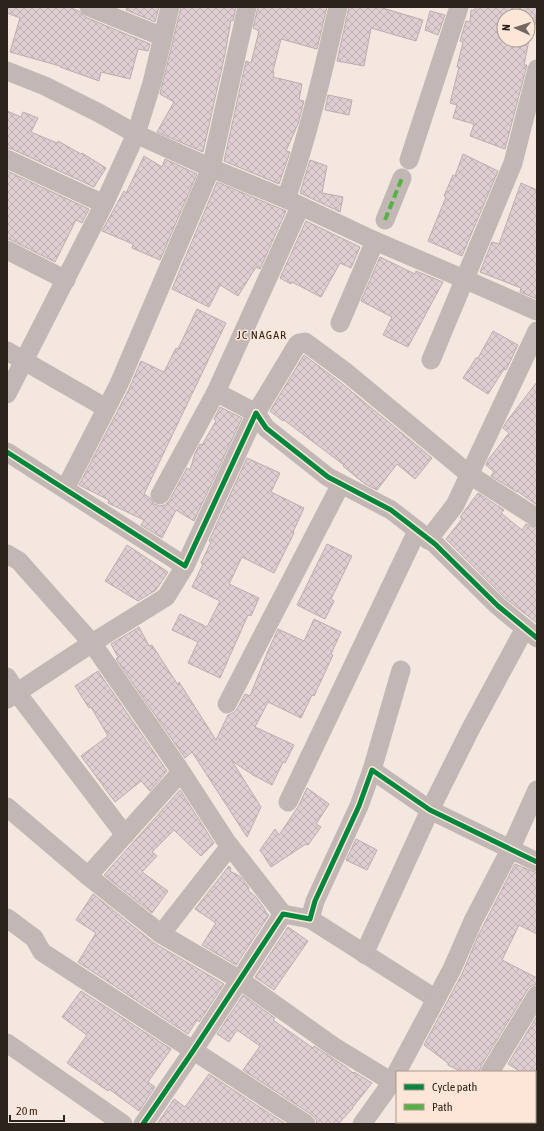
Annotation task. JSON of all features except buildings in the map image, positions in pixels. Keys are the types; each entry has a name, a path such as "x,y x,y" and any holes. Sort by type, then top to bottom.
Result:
{"street":[{"path":"89,7 163,37"},
{"path":"7,394 104,204 136,134 152,83 170,7"},
{"path":"65,489 119,384 211,168 247,7"},
{"path":"160,495 216,392 293,203 298,165 338,7"},
{"path":"409,160 459,7"},
{"path":"431,360 513,163 537,69"},
{"path":"7,71 44,86 136,134 293,203 374,242 537,311"},
{"path":"7,159 104,204"},
{"path":"385,220 402,178"},
{"path":"340,323 374,242"},
{"path":"7,250 66,280"},
{"path":"288,802 422,535 455,505 537,331"},
{"path":"125,836 10,690 92,643 166,597 186,566 256,413 299,343 305,342 347,372 470,475 537,518"},
{"path":"7,351 106,408"},
{"path":"216,392 256,413 266,428 328,477 390,510 435,544 498,606 531,633 470,730 430,810 364,954"},
{"path":"7,452 186,566"},
{"path":"227,704 341,484"},
{"path":"7,554 19,561 26,568 92,643 230,846 283,914 310,919 436,999"},
{"path":"310,919 315,901 359,806 372,770 401,670"},
{"path":"372,770 430,810 537,862"},
{"path":"88,876 181,772"},
{"path":"398,1071 452,969 474,921 510,850 537,790"},
{"path":"7,807 88,876 161,934 240,980 333,1046 396,1075 362,1124"},
{"path":"161,934 230,846"},
{"path":"143,1124 283,914"},
{"path":"7,918 34,938 42,952 306,1124"},
{"path":"491,1071 537,995"},
{"path":"7,1043 122,1124"}],"marked path":[{"path":"385,220 402,178"}],"cycle path":[{"path":"7,452 185,566 256,413 266,428 328,477 391,510 435,544 498,606 537,638"},
{"path":"143,1124 283,914 310,919 315,901 359,806 372,770 430,810 537,862"}],"district":[{"name":"JC NAGAR","path":"262,335"}]}
